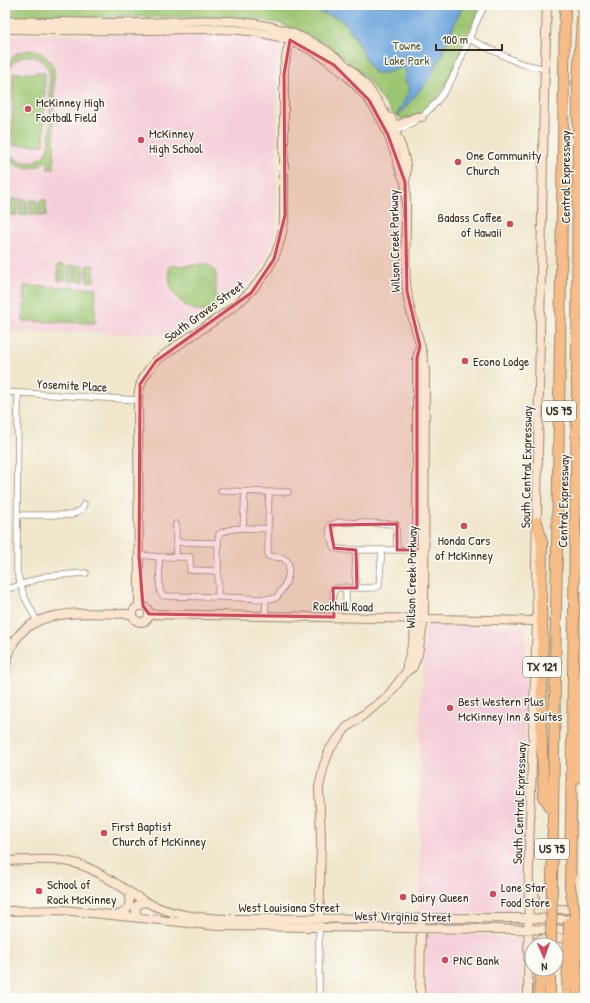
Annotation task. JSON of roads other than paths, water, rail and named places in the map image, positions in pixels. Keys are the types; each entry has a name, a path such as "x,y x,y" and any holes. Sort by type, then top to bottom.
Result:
{"highway":[{"name":"Central Expressway","path":"550,937 564,8"},
{"name":"Central Expressway","path":"567,998 572,960 570,887 577,395 578,79 583,8"},
{"name":"TX 121","path":"537,522 542,543 541,607 543,641 541,725 544,797 553,811"},
{"path":"571,814 578,764 584,667 585,596"},
{"path":"572,960 578,998"},
{"path":"539,998 541,977"},
{"path":"550,977 550,998"}],"main road":[{"name":"South Central Expressway","path":"529,937 528,882 537,621 537,522 547,8"},
{"name":"Wilson Creek Parkway","path":"5,21 85,23 249,22 292,37 333,55 365,84 379,103 391,134"},
{"path":"208,30 212,26 240,25 249,22"},
{"name":"Wilson Creek Parkway","path":"5,29 251,30 292,37 318,54 349,78 372,104 391,134 398,139 407,174 405,182 406,291 424,357 425,372 420,619 407,665 408,671 387,697 346,728 330,748 324,765 319,787 321,839 319,923"},
{"name":"South Graves Street","path":"141,606 142,567 140,556 138,400 140,384 144,375 156,361 248,296 264,278 274,259 281,238 285,215 284,74 285,58 292,37"},
{"path":"365,84 376,94 396,125 404,124 416,118 422,117"},
{"name":"Wilson Creek Parkway","path":"420,346 417,358 417,550 420,619"},
{"path":"141,606 147,608 149,614 147,620 142,622 136,619 134,614 135,609 141,606"},
{"path":"5,678 8,654 14,643 26,628 37,620 48,616 65,614 134,614"},
{"name":"Rockhill Road","path":"149,614 537,621"},
{"name":"West Louisiana Street","path":"5,860 45,860 75,864 98,873 145,902 180,915 227,922 319,923"},
{"path":"528,882 534,889 535,902 542,907 577,909 585,907"},
{"path":"118,915 128,909 130,904 129,892"},
{"path":"138,917 135,912 136,907 139,903 145,902"},
{"path":"5,911 57,909 138,917 227,922"},
{"path":"420,998 421,924 529,919 585,920"},
{"name":"West Virginia Street","path":"319,923 421,924 528,930 585,930"},
{"path":"564,939 573,939 585,944"},
{"name":"South Central Expressway","path":"528,998 529,977"}],"street":[{"path":"391,134 422,117 436,104 445,92 485,5"},
{"path":"469,39 519,62 545,69"},
{"name":"Yosemite Place","path":"5,392 138,400"},
{"path":"18,393 17,561 20,584 37,620"},
{"path":"221,491 288,492"},
{"path":"243,528 245,492"},
{"path":"159,557 160,592 163,596 276,598 282,591 290,571 288,562 283,558 268,556 269,492"},
{"path":"18,516 71,515 82,510 84,504"},
{"path":"398,550 396,524 339,522 330,525 330,536 334,548 356,550 398,550 417,550"},
{"path":"176,524 176,556"},
{"path":"218,597 219,534 224,530 243,528 268,529"},
{"path":"176,542 218,544"},
{"path":"356,550 355,574 357,588"},
{"path":"334,617 333,592 337,588 379,586 382,550"},
{"path":"140,556 190,557 190,570 218,571"},
{"path":"5,590 46,576 86,573"},
{"path":"346,587 346,605"},
{"path":"265,616 266,599"},
{"path":"319,923 319,998"}],"water":[{"path":"302,5 464,6 462,7 449,36 450,42 447,40 441,57 430,78 398,116 397,115 410,89 404,79 406,70 404,67 385,73 374,73 351,30 341,20 318,12 310,7 304,10"}],"place":[{"name":"McKinney High Football Field","path":"28,109"},
{"name":"McKinney High School","path":"141,140"},
{"name":"One Community Church","path":"458,162"},
{"name":"Badass Coffee of Hawaii","path":"510,224"},
{"name":"Econo Lodge","path":"465,361"},
{"name":"Honda Cars of McKinney","path":"464,526"},
{"name":"Best Western Plus McKinney Inn & Suites","path":"450,708"},
{"name":"First Baptist Church of McKinney","path":"104,833"},
{"name":"School of Rock McKinney","path":"39,891"},
{"name":"Lone Star Food Store","path":"493,894"},
{"name":"Dairy Queen","path":"403,897"},
{"name":"PNC Bank","path":"445,960"}],"park label":[{"name":"Towne Lake Park","path":"407,52"}]}
